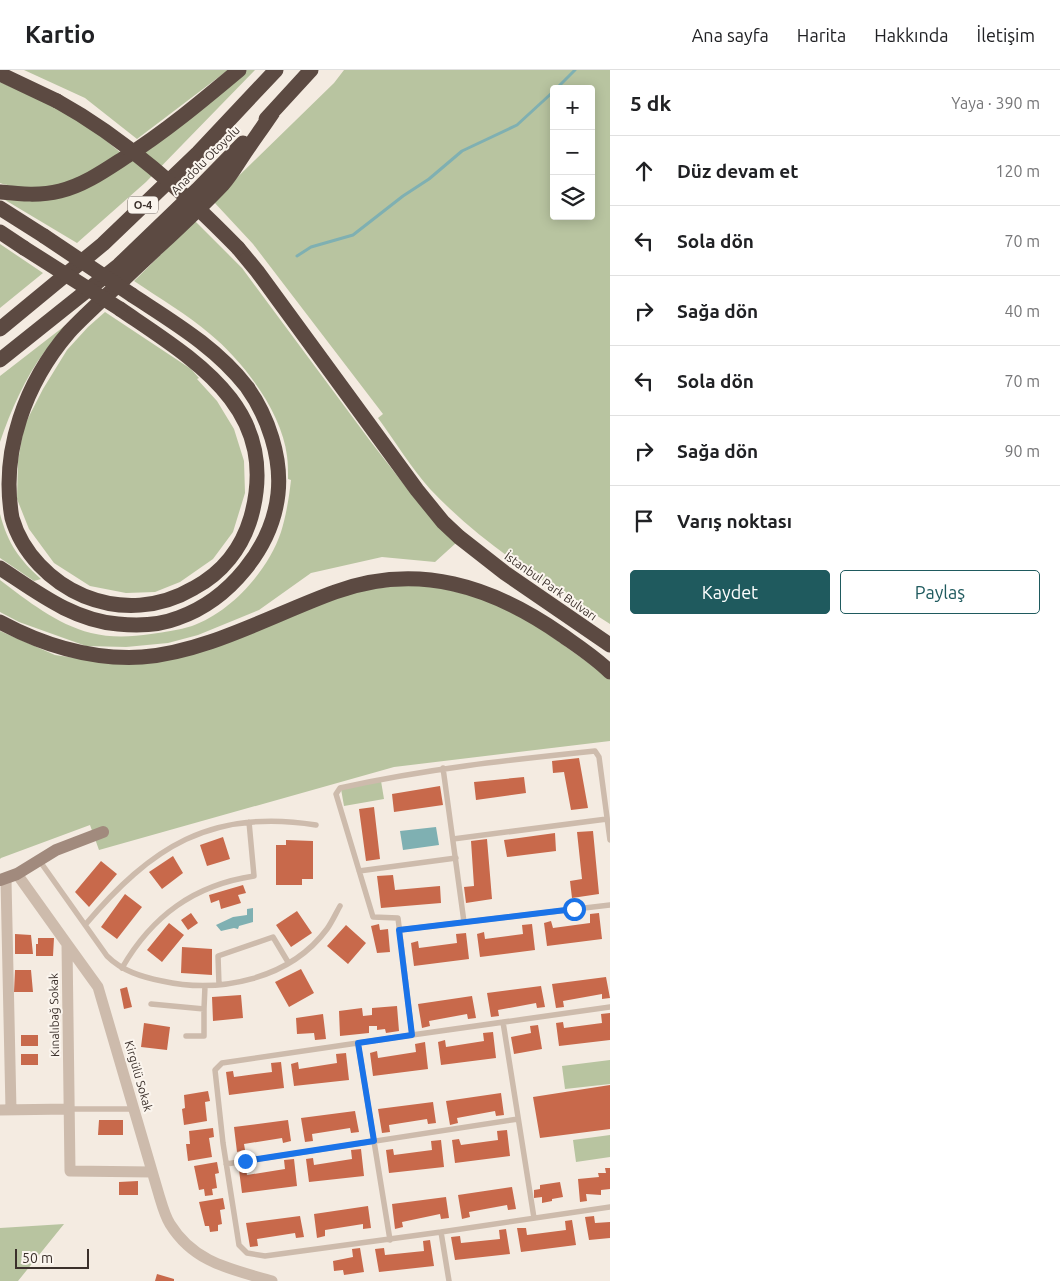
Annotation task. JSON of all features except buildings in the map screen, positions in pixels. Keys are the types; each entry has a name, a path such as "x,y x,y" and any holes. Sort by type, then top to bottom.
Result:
{"highway":[{"path":"0,192 46,193 61,190 94,178 152,140 239,70"},
{"name":"Anadolu Otoyolu","path":"0,329 103,244 198,153 276,70"},
{"name":"Anadolu Otoyolu","path":"0,360 119,265 197,190 311,70"},
{"name":"İstanbul Park Bulvarı","path":"0,74 58,101 101,127 181,191 238,248 257,271 417,490 443,522 477,551 526,588 610,645"},
{"path":"0,232 24,248 120,309 180,350 216,380 241,413 251,438 256,467 256,492 245,535 233,555 218,572 205,583 167,601 150,605 116,605 83,596 52,578 30,553 14,525 6,491 7,463 12,433 20,410 38,375 70,331 225,182 273,112"},
{"path":"0,208 182,327 219,356 248,388 270,431 278,474 278,493 274,513 267,534 248,566 216,596 199,608 178,618 138,625 118,624 75,614 55,604 0,568"},
{"path":"0,622 41,642 67,649 92,654 141,657 168,653 211,641 351,587 390,579 429,579 469,587 506,601 551,627 584,650 610,672"}],"street":[{"path":"8,878 56,850 103,832"},
{"path":"8,878 68,944"},
{"path":"8,878 5,1110 69,1109"},
{"name":"Kirgülü Sokak","path":"68,944 98,987 152,1172 169,1223 188,1248 218,1265 272,1281"},
{"name":"Kınalıbağ Sokak","path":"68,944 70,1172 152,1172"}],"lane":[{"path":"412,1035 398,918 373,917 336,794 340,788 392,776 444,768 595,751 599,757 610,840"},
{"path":"444,768 464,922"},
{"path":"453,838 607,820"},
{"path":"85,925 127,879 165,851 194,836 213,829 249,822 291,821 316,825"},
{"path":"122,968 148,931 162,916 180,903 209,888 239,878 254,876 249,822"},
{"path":"359,872 456,858"},
{"path":"39,860 108,956 122,968 155,980 171,983 205,986 219,985 265,974 288,962 315,943 327,928 340,906"},
{"path":"399,930 610,905"},
{"path":"219,985 218,956 273,937 288,962"},
{"path":"186,1036 204,1036 205,986"},
{"path":"151,1004 204,1009"},
{"path":"610,1007 222,1063 215,1070 226,1164 239,1245 247,1253 264,1256 390,1240 610,1207"},
{"path":"503,1022 534,1218"},
{"path":"358,1043 390,1240"},
{"path":"69,1109 134,1109"},
{"path":"226,1164 518,1119"},
{"path":"441,1232 449,1281"}],"green space":[{"path":"24,70 228,70 137,139 85,98"},
{"path":"247,70 255,70 146,182 77,243 0,197 53,197 226,88"},
{"path":"344,70 610,70 610,624 494,546 430,489 378,418 383,414 253,244 213,201 334,83"},
{"path":"0,82 61,109 97,133 121,153 79,177 56,186 27,188 0,183"},
{"path":"195,221 242,268 416,500 456,543 435,562 382,557 311,573 259,610 198,635 168,643 126,647 86,646 19,622 0,612 0,580 54,618 91,633 106,636 128,636 177,630 206,620 234,600 267,561 281,532 291,480 288,479 284,439 269,405 248,373 223,345 182,313 134,281"},
{"path":"0,244 43,273 0,308"},
{"path":"105,312 191,369 199,378 197,379 217,401 234,429 244,461 245,493 233,532 213,559 180,582 155,592 126,593 90,586 54,563 29,529 17,499 18,461 24,426 43,389 67,350"},
{"path":"71,321 48,347 31,372 14,406 0,442 0,376"},
{"path":"0,514 15,550 26,565 41,579 34,581 0,558"},
{"path":"420,583 481,598 530,621 608,677 610,680 610,741 394,767 99,850 90,825 0,859 0,631 55,655 96,661 144,662 357,591"},
{"path":"381,781 384,799 344,806 341,789"},
{"path":"610,1060 610,1084 565,1089 562,1066"},
{"path":"610,1135 610,1157 576,1162 573,1140"},
{"path":"64,1224 18,1281 0,1281 0,1228"}],"water":[{"path":"436,827 439,845 403,850 400,831"},
{"path":"253,908 253,922 239,926 238,929 221,931 216,925 233,917 247,915 247,909"}],"waterway":[{"path":"560,85 575,70"},
{"path":"297,256 311,247 353,235 403,196 429,179 462,151 517,125 550,95"}],"route":[{"path":"245,1161 374,1141 358,1043 412,1035 399,930 574,909"}]}
